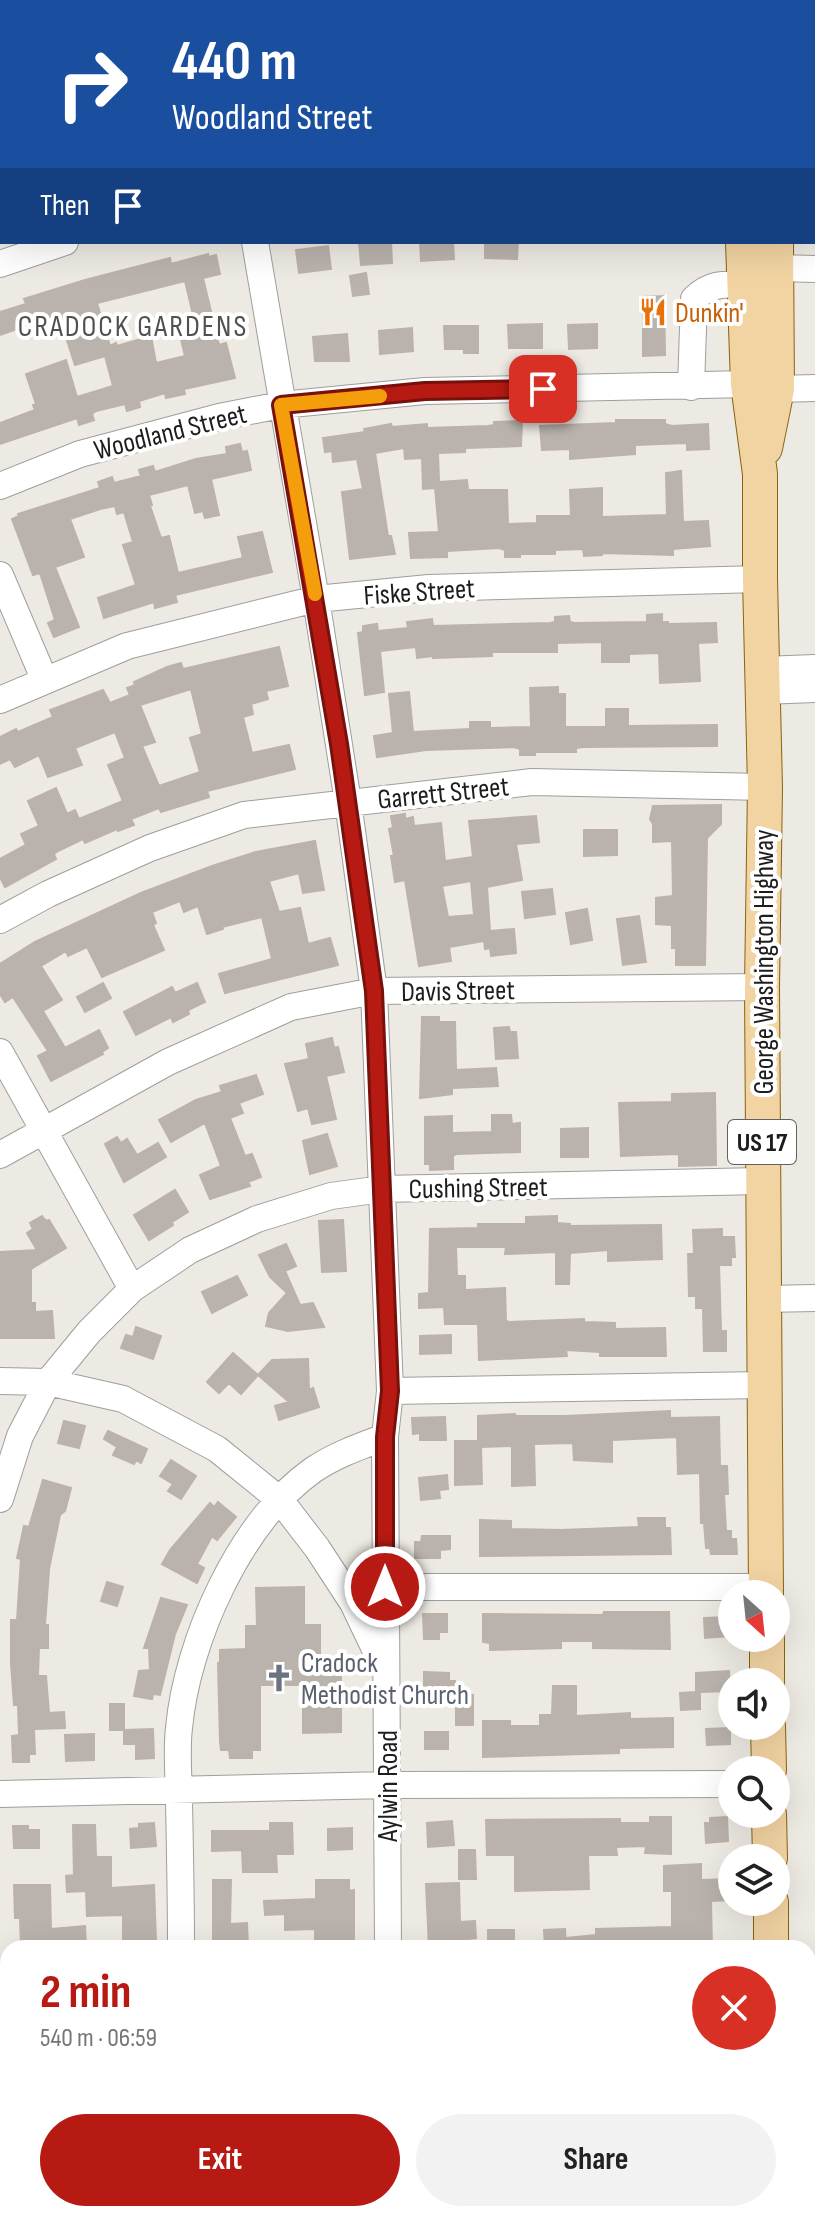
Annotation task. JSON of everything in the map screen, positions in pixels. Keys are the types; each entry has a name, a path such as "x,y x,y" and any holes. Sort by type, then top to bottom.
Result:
{"main road":[{"name":"George Washington Highway","path":"743,244 745,285 762,386"},
{"name":"George Washington Highway","path":"766,1580 762,1181 765,787 760,474 762,386 776,255"},
{"path":"771,1916 771,1940"}],"street":[{"path":"0,264 59,244"},
{"name":"Aylwin Road","path":"255,244 316,599 374,991 390,1391 385,1437 388,1940"},
{"path":"776,255 815,269"},
{"path":"691,387 694,299 705,288 717,284 745,285"},
{"name":"Woodland Street","path":"0,486 80,454 219,417 281,405 425,391 762,386 815,388"},
{"path":"0,575 45,681"},
{"name":"Fiske Street","path":"0,700 127,646 316,599 429,588 760,579"},
{"path":"762,680 815,668"},
{"path":"762,680 815,689"},
{"name":"Garrett Street","path":"0,920 48,894 150,848 244,815 532,782 765,787"},
{"name":"Davis Street","path":"0,1155 168,1062 291,1007 374,991 762,987"},
{"path":"0,1052 132,1289"},
{"name":"Cushing Street","path":"0,1499 20,1436 48,1382 89,1332 132,1289 190,1250 257,1219 331,1196 382,1189 762,1181"},
{"path":"765,1299 815,1298"},
{"path":"0,1381 48,1382 123,1399 217,1449 280,1500 317,1548 353,1603 386,1673"},
{"path":"390,1391 766,1385"},
{"path":"181,1940 181,1717 187,1678 209,1608 239,1555 280,1500 314,1470 350,1450 385,1437"},
{"path":"385,1587 718,1590"},
{"path":"0,1794 388,1785 718,1784"}],"building":[{"path":"359,244 391,244 392,263 361,265"},
{"path":"420,244 453,244 454,259 421,261"},
{"path":"485,244 518,244 517,259 485,258"},
{"path":"328,246 331,269 299,273 296,250"},
{"path":"208,254 208,257 216,255 220,274 203,278 219,345 226,343 235,378 184,389 185,394 166,398 165,393 139,401 140,407 127,411 125,404 96,411 92,414 94,420 79,425 77,418 0,444 0,423 35,410 33,405 36,404 26,374 66,360 77,397 113,386 105,356 75,365 63,328 29,338 26,326 0,335 0,312 26,304 24,299 85,280 170,258 171,264","holes":["185,281 195,323 178,327 185,356 156,363 151,336 110,346 97,303"]},
{"path":"366,273 369,294 353,296 350,276"},
{"name":"Dunkin'","path":"664,296 665,355 643,356 643,297"},
{"path":"542,324 542,348 509,348 508,325"},
{"path":"597,324 597,348 569,349 568,325"},
{"path":"444,326 478,326 478,353 445,349"},
{"path":"412,328 413,351 380,354 379,331"},
{"path":"347,334 349,361 315,361 313,337"},
{"path":"616,420 665,420 665,424 672,426 708,424 709,449 687,450 687,443 635,445 635,454 570,459 570,449 542,450 540,426 616,423"},
{"path":"522,421 521,446 465,448 465,452 438,453 439,482 467,480 468,490 507,490 508,524 537,523 537,516 571,516 570,490 602,488 602,517 667,515 666,473 681,471 683,522 708,521 710,546 673,549 673,555 602,553 584,556 583,549 505,557 505,550 499,548 447,551 447,557 411,558 409,533 439,532 435,488 423,489 422,458 405,459 404,448 375,453 388,536 391,536 395,554 350,559 342,492 363,489 357,459 333,462 332,451 325,452 323,438 365,432 364,429 391,424 392,427 427,424 427,428 488,426 494,425 494,422"},
{"path":"240,444 242,452 247,451 251,470 211,479 219,515 205,518 203,511 195,513 188,485 149,495 150,506 161,538 169,536 178,573 243,558 238,537 262,532 272,572 175,595 177,602 155,608 154,602 104,618 98,598 136,585 123,545 133,542 124,512 117,514 115,506 100,509 70,519 84,557 55,567 79,627 54,637 48,623 55,620 40,573 33,575 12,519 18,514 100,488 98,482 112,477 114,483 141,476 139,470 153,466 155,472 196,459 227,454 226,447"},
{"path":"662,614 662,622 668,624 716,623 717,642 698,643 700,681 660,683 659,653 629,654 629,662 602,662 602,642 557,643 557,652 492,652 492,656 433,658 417,658 416,647 380,651 384,692 365,695 358,633 363,632 363,626 377,624 378,631 408,628 407,622 432,619 433,626 550,623 555,622 555,617 569,616 570,622 575,623 647,622 647,615"},
{"path":"279,647 288,686 266,691 268,699 251,704 253,714 243,717 252,753 289,745 295,769 207,791 209,797 161,812 159,808 131,819 134,825 85,843 83,839 58,851 54,854 56,859 5,887 0,877 0,859 26,845 21,834 39,826 28,801 56,788 67,814 75,810 79,819 123,801 108,765 125,758 115,732 75,748 82,765 48,777 39,755 15,767 10,759 0,764 0,737 53,717 50,710 103,690 110,703 130,695 127,688 135,685 134,682 181,663 183,669","holes":["191,689 202,734 190,738 200,772 159,786 142,746 155,742 140,705"]},
{"path":"558,687 558,694 565,694 565,727 606,727 606,709 628,709 628,726 717,725 717,746 583,747 576,748 576,752 535,752 535,755 520,755 520,749 514,747 426,750 377,757 374,736 393,733 389,694 409,692 413,732 470,729 470,722 490,722 490,728 531,727 530,688"},
{"path":"721,805 721,824 707,838 705,965 676,965 672,925 656,924 656,898 673,896 672,841 653,842 650,819 653,806"},
{"path":"405,814 405,819 413,817 414,826 441,823 445,861 473,857 469,821 536,816 539,842 516,844 522,880 487,887 490,931 514,929 516,953 491,956 490,948 485,949 484,941 449,947 451,961 419,966 405,880 395,882 389,829 393,828 391,816","holes":["471,881 474,915 448,917 442,886"]},
{"path":"584,830 617,830 617,855 584,856"},
{"path":"315,841 324,890 303,893 299,873 269,881 279,912 300,908 308,944 330,938 338,965 225,993 219,974 272,959 262,917 207,934 198,906 184,912 180,901 152,912 156,923 153,925 164,950 102,977 87,947 68,956 66,951 41,966 62,1000 43,1011 65,1048 99,1030 108,1048 103,1054 51,1081 38,1056 48,1051 13,997 5,1002 0,994 0,964 35,942 141,893 256,852"},
{"path":"552,889 555,914 525,918 522,892"},
{"path":"587,909 592,940 571,944 566,913"},
{"path":"639,916 646,962 623,965 617,919"},
{"path":"103,983 111,998 85,1012 77,997"},
{"path":"197,983 205,1002 173,1022 171,1017 136,1035 124,1012 172,987 175,993"},
{"path":"422,1017 439,1017 439,1022 455,1022 456,1070 496,1068 498,1086 452,1088 452,1094 420,1098"},
{"path":"509,1027 510,1032 516,1032 518,1058 496,1059 494,1028"},
{"path":"332,1038 334,1048 338,1047 344,1072 326,1076 336,1119 312,1124 308,1108 298,1111 285,1064 309,1059 306,1044"},
{"path":"256,1075 263,1094 239,1103 243,1113 230,1118 245,1156 252,1154 261,1177 248,1182 250,1186 210,1199 200,1175 221,1166 205,1123 171,1142 159,1120 196,1100 222,1092 220,1086"},
{"path":"715,1093 716,1165 679,1166 679,1154 621,1156 619,1103 672,1102 672,1094"},
{"path":"492,1115 511,1115 512,1124 520,1123 520,1152 456,1154 453,1156 453,1169 430,1170 430,1164 425,1164 425,1117 452,1116 452,1133 492,1132"},
{"path":"588,1128 588,1157 561,1157 561,1129"},
{"path":"327,1134 337,1166 310,1174 303,1141"},
{"path":"117,1137 121,1143 127,1139 137,1155 158,1143 166,1157 124,1182 105,1144"},
{"path":"175,1190 188,1212 149,1240 134,1215"},
{"path":"42,1216 49,1220 66,1248 31,1269 31,1303 35,1303 35,1312 52,1311 54,1338 0,1338 0,1252 37,1250 27,1233 33,1229 30,1223"},
{"path":"557,1216 557,1223 570,1226 661,1225 662,1259 608,1261 608,1250 570,1253 569,1284 556,1284 556,1252 505,1254 506,1247 456,1247 457,1276 465,1276 465,1290 505,1288 506,1321 509,1322 584,1319 584,1322 615,1323 615,1329 665,1328 666,1356 600,1356 600,1352 566,1350 567,1356 479,1360 478,1324 445,1324 444,1307 419,1308 419,1294 429,1293 430,1229 478,1228 478,1224 526,1224 526,1217"},
{"path":"343,1220 346,1271 322,1272 319,1221"},
{"path":"722,1229 722,1237 734,1237 735,1257 731,1257 731,1265 719,1265 721,1331 726,1331 726,1351 704,1351 703,1308 696,1308 696,1296 689,1296 688,1254 694,1254 693,1230"},
{"path":"286,1244 296,1266 285,1271 300,1305 313,1303 324,1327 288,1331 266,1326 269,1313 287,1293 270,1277 259,1255"},
{"path":"237,1276 247,1295 212,1313 202,1292"},
{"path":"136,1327 161,1336 153,1359 121,1348 126,1335 133,1337"},
{"path":"451,1335 451,1353 420,1354 420,1336"},
{"path":"233,1353 258,1375 241,1394 229,1383 219,1393 207,1382"},
{"path":"308,1359 309,1390 313,1388 319,1407 279,1420 275,1406 289,1402 258,1375 272,1360"},
{"path":"670,1411 670,1418 719,1417 720,1466 727,1466 728,1494 724,1494 726,1531 731,1531 731,1539 736,1539 737,1554 711,1554 710,1548 706,1548 704,1523 701,1523 700,1473 678,1474 677,1437 612,1440 612,1462 574,1460 573,1443 534,1444 535,1485 512,1486 512,1446 481,1447 482,1484 455,1485 455,1441 478,1441 478,1416"},
{"path":"445,1417 446,1440 420,1440 420,1433 413,1434 412,1418"},
{"path":"64,1421 85,1426 79,1448 58,1443"},
{"path":"108,1431 147,1449 141,1463 136,1460 134,1464 113,1455 117,1447 104,1439"},
{"path":"171,1460 196,1476 181,1499 168,1491 173,1484 160,1476"},
{"path":"447,1475 448,1489 439,1490 440,1498 421,1500 419,1478"},
{"path":"43,1480 71,1488 65,1511 60,1515 49,1569 45,1625 48,1625 48,1648 39,1648 38,1676 46,1676 49,1713 64,1712 65,1728 34,1729 35,1754 29,1754 29,1762 13,1762 12,1736 19,1735 11,1664 11,1620 17,1620 21,1559 17,1558 24,1526 29,1527"},
{"path":"218,1502 236,1517 217,1540 212,1536 197,1564 204,1568 197,1583 162,1564 210,1503 214,1507"},
{"path":"638,1518 665,1518 665,1528 670,1528 671,1554 480,1556 480,1520 511,1521 511,1529 561,1530 639,1527"},
{"path":"422,1536 450,1536 450,1549 440,1550 440,1558 415,1558 415,1542 421,1542"},
{"path":"107,1582 123,1587 117,1606 101,1601"},
{"name":"Cradock Methodist Church","path":"304,1587 304,1625 320,1625 320,1671 341,1671 341,1732 303,1733 303,1685 260,1685 260,1750 252,1750 252,1758 230,1758 229,1750 221,1750 220,1742 220,1650 246,1649 246,1626 257,1626 256,1588"},
{"path":"161,1598 187,1605 175,1634 160,1695 153,1694 152,1699 134,1696 139,1671 150,1670 149,1648 144,1648"},
{"path":"604,1612 669,1612 670,1649 593,1648 593,1641 561,1641 561,1648 490,1650 490,1643 483,1642 483,1614 603,1615"},
{"path":"423,1614 447,1614 447,1632 439,1632 439,1639 424,1639"},
{"path":"718,1617 718,1637 705,1638 704,1618"},
{"path":"424,1672 449,1673 449,1681 455,1681 455,1697 424,1697"},
{"path":"718,1672 718,1691 700,1692 700,1709 681,1710 680,1693 696,1692 696,1673"},
{"path":"553,1686 576,1686 576,1716 630,1713 630,1719 673,1718 673,1747 619,1748 619,1753 483,1757 483,1721 510,1721 510,1726 540,1726 540,1715 552,1715"},
{"path":"456,1695 473,1695 473,1725 456,1725"},
{"path":"110,1704 124,1704 124,1730 110,1730"},
{"path":"718,1728 718,1740 730,1740 730,1744 707,1745 706,1729"},
{"path":"153,1729 154,1758 136,1759 136,1744 124,1744 124,1730"},
{"path":"425,1732 448,1732 448,1749 425,1749"},
{"path":"94,1734 94,1760 66,1761 65,1735"},
{"path":"650,1817 671,1817 671,1854 645,1853 646,1846 616,1847 617,1855 588,1855 589,1889 515,1891 515,1855 487,1855 486,1820 620,1819 620,1823 650,1823"},
{"path":"710,1818 718,1818 718,1828 727,1828 728,1841 706,1843 705,1823 710,1823"},
{"path":"452,1821 454,1845 428,1847 427,1823"},
{"path":"154,1823 156,1846 131,1848 130,1829 139,1828 139,1824"},
{"path":"270,1823 292,1823 293,1854 276,1854 277,1872 243,1872 242,1850 212,1851 212,1831 270,1831"},
{"path":"73,1825 95,1825 96,1857 111,1857 111,1888 154,1885 156,1940 123,1940 123,1915 87,1916 86,1891 67,1892 66,1876 74,1875"},
{"path":"13,1826 39,1830 39,1848 14,1848"},
{"path":"352,1828 352,1849 328,1850 328,1829"},
{"path":"459,1850 475,1850 476,1879 459,1879"},
{"path":"701,1864 701,1880 718,1879 718,1901 711,1901 712,1940 567,1940 596,1935 596,1929 672,1927 672,1891 664,1891 664,1866"},
{"path":"213,1880 231,1880 230,1924 247,1923 248,1940 213,1939"},
{"path":"316,1880 349,1880 349,1891 354,1890 354,1940 315,1940 315,1929 285,1930 285,1914 265,1915 264,1901 316,1899"},
{"path":"459,1883 460,1922 475,1921 476,1938 429,1940 426,1884"},
{"path":"14,1885 50,1885 51,1929 85,1926 86,1940 21,1940 20,1918 15,1918"},
{"path":"565,1929 566,1940 545,1940 544,1930"},
{"path":"488,1930 514,1930 514,1940 488,1940"}],"slow traffic":[{"path":"315,594 281,405 380,396"}],"place":[{"name":"Dunkin'","path":"653,312"},
{"name":"Cradock Methodist Church","path":"279,1678"}],"district":[{"name":"CRADOCK GARDENS","path":"133,326"}],"route":[{"path":"385,1587 385,1437 390,1391 374,991 316,599 281,405 425,391 543,389"}]}
